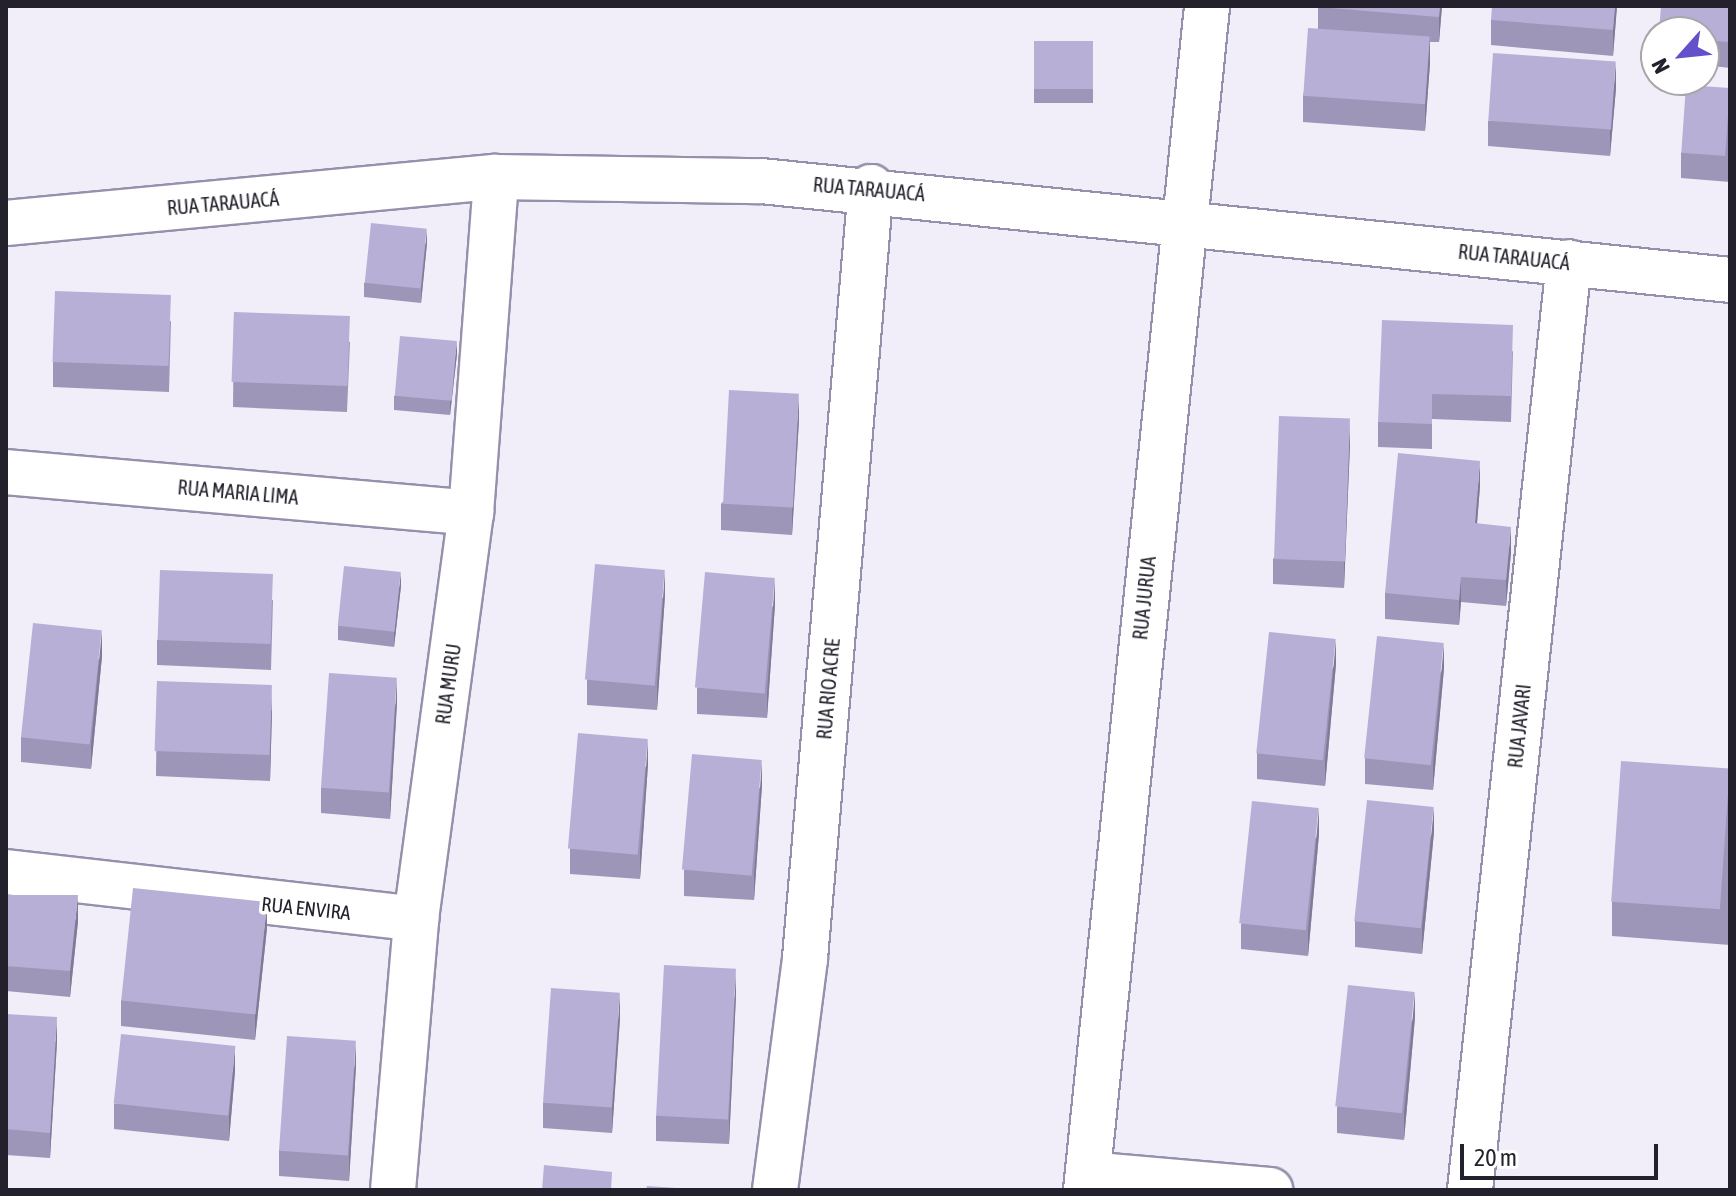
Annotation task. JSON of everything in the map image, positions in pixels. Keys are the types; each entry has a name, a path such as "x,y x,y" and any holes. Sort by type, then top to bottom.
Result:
{"street":[{"name":"RUA JURUA","path":"1087,1182 1180,224 1207,6"},
{"name":"RUA TARAUACÁ","path":"6,223 496,177 871,187 1180,224 1730,280"},
{"name":"RUA MURU","path":"393,1190 416,919 471,513 496,177"},
{"name":"RUA RIO ACRE","path":"775,1190 805,958 871,187"},
{"name":"RUA JAVARI","path":"1470,1190 1569,262"},
{"name":"RUA MARIA LIMA","path":"6,472 471,513"},
{"name":"RUA ENVIRA","path":"6,872 416,919"},
{"path":"1087,1182 1270,1190"}],"building":[{"path":"1318,6 1440,6 1439,17"},
{"path":"1492,6 1615,6 1613,30 1491,20"},
{"path":"1661,6 1730,6 1730,42 1720,41 1720,16 1660,16"},
{"path":"1308,28 1430,37 1425,104 1303,96"},
{"path":"1034,41 1093,41 1093,89 1034,89"},
{"path":"1493,53 1616,62 1611,129 1488,121"},
{"path":"1720,87 1730,88 1725,156 1681,153 1685,96 1720,96"},
{"path":"371,223 427,229 420,289 365,283"},
{"path":"55,291 171,295 168,366 53,362"},
{"path":"234,312 350,316 347,386 232,382"},
{"path":"1382,320 1513,325 1511,396 1432,394 1432,424 1378,422"},
{"path":"400,336 457,341 452,401 395,396"},
{"path":"729,390 799,394 793,508 723,504"},
{"path":"1279,416 1350,418 1345,561 1274,559"},
{"path":"1398,453 1480,461 1475,523 1511,527 1506,580 1461,577 1459,600 1385,593"},
{"path":"595,564 665,570 655,686 585,680"},
{"path":"344,566 401,572 394,632 338,626"},
{"path":"160,570 273,574 270,644 158,640"},
{"path":"705,572 775,578 765,694 695,688"},
{"path":"33,623 102,630 90,745 21,737"},
{"path":"1269,632 1336,639 1323,760 1256,753"},
{"path":"1377,636 1444,643 1431,765 1364,758"},
{"path":"329,673 397,678 389,792 321,788"},
{"path":"157,681 272,685 269,755 155,751"},
{"path":"578,733 648,739 638,855 568,849"},
{"path":"692,754 762,760 752,876 682,870"},
{"path":"1621,761 1730,769 1720,909 1611,902"},
{"path":"1367,800 1434,807 1421,928 1354,921"},
{"path":"1252,801 1319,808 1306,930 1239,923"},
{"path":"133,888 267,902 255,1014 121,1000"},
{"path":"6,895 78,895 70,971 6,966"},
{"path":"664,965 736,969 728,1120 656,1116"},
{"path":"1348,985 1415,992 1402,1113 1335,1106"},
{"path":"551,988 620,993 612,1108 543,1103"},
{"path":"6,1014 57,1017 50,1133 6,1129"},
{"path":"121,1034 235,1046 228,1116 114,1104"},
{"path":"287,1036 356,1041 348,1156 279,1151"},
{"path":"544,1165 612,1172 611,1190 542,1190"},
{"path":"647,1186 705,1190 646,1190"}]}
